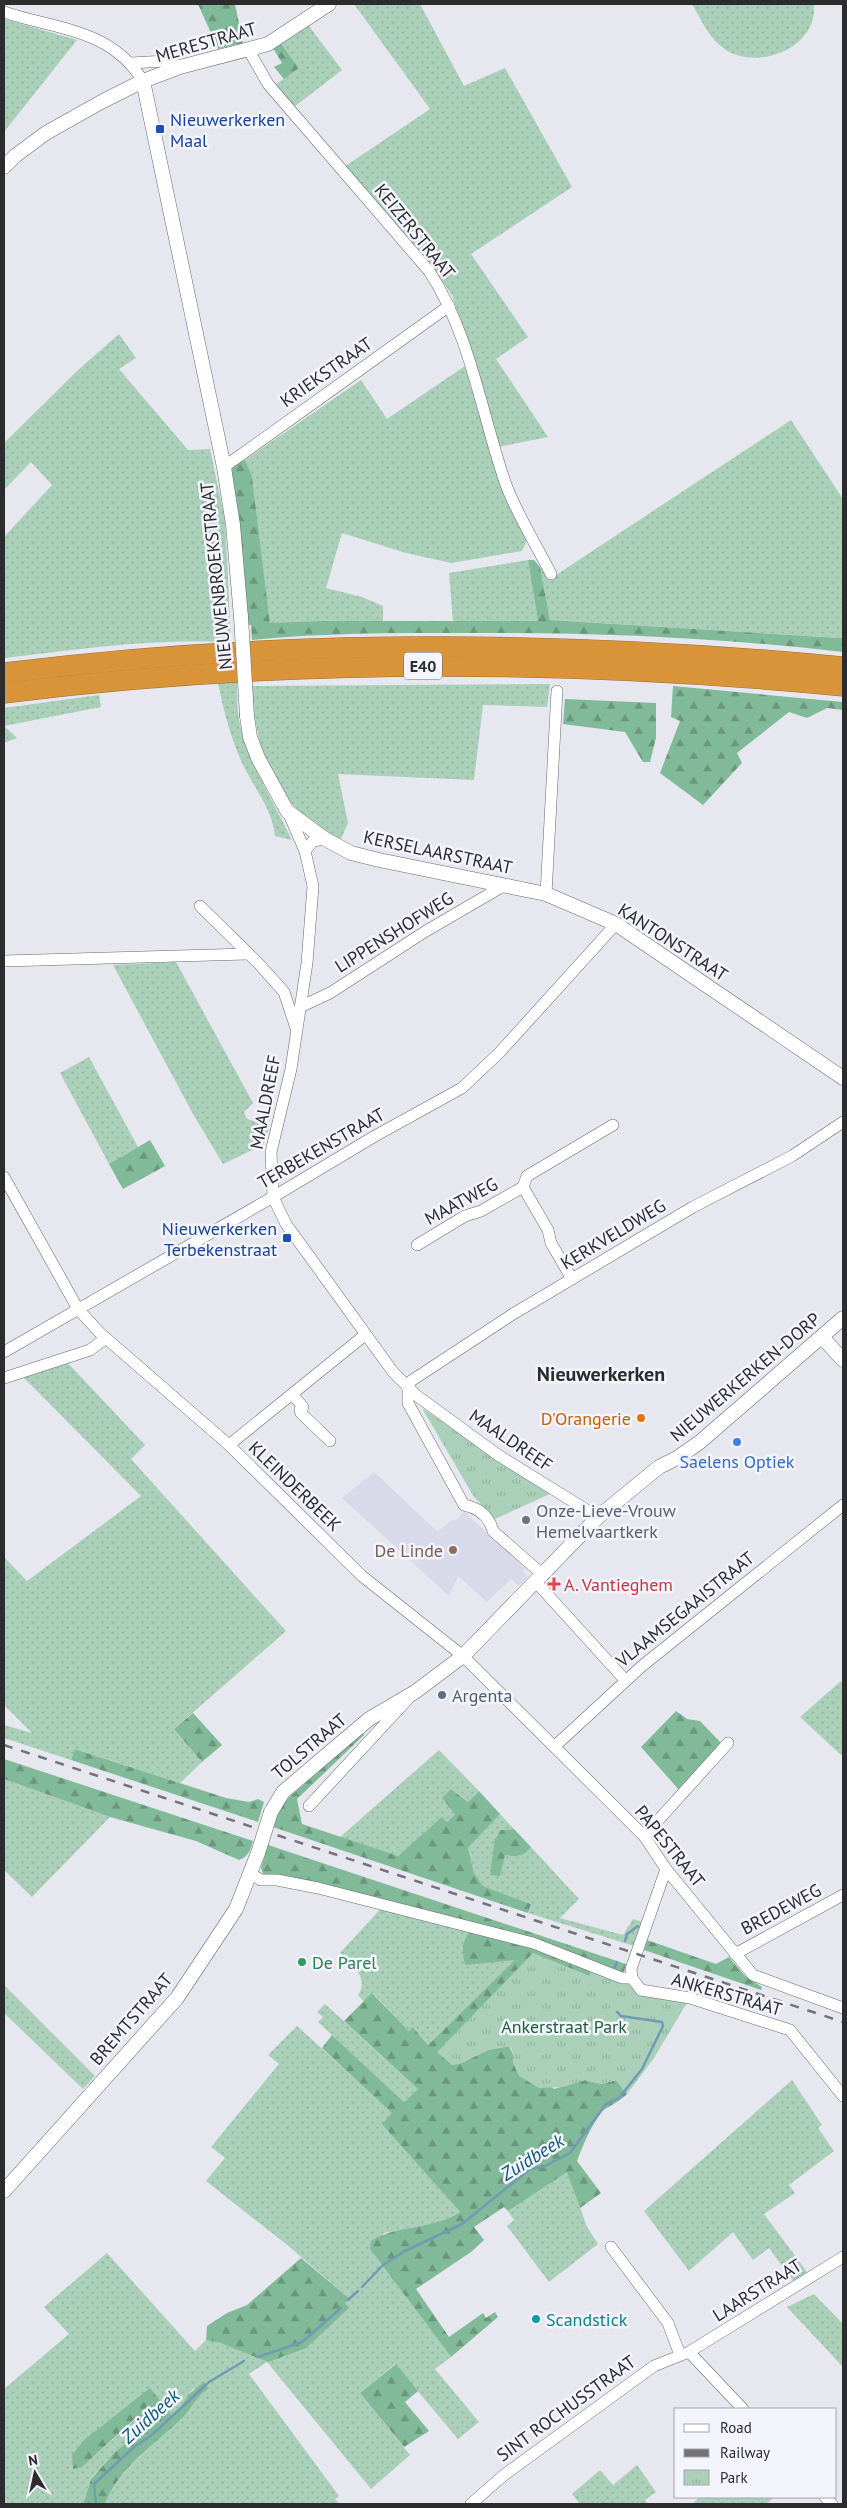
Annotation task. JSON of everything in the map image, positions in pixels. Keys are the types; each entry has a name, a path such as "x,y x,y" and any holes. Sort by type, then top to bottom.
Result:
{"highway":[{"name":"E40","path":"4,673 83,663 221,652 357,647 486,646 632,650 843,667"},
{"name":"E40","path":"4,693 83,683 217,672 357,666 495,666 630,670 843,686"}],"street":[{"name":"MERESTRAAT","path":"4,168 15,156 46,133 143,81 180,68 268,44 329,4"},
{"path":"4,12 86,36 116,49 132,63 143,81"},
{"name":"KEIZERSTRAAT","path":"248,49 268,84 429,271 446,296 506,484 551,574"},
{"path":"132,63 166,61 180,68"},
{"name":"NIEUWENBROEKSTRAAT","path":"143,81 224,467 233,525 250,737 258,758 287,811 305,851 313,886 307,962 296,1030"},
{"name":"KRIEKSTRAAT","path":"224,467 449,306"},
{"path":"546,894 557,691"},
{"name":"KERSELAARSTRAAT","path":"287,811 325,839 360,855 546,894"},
{"path":"305,851 312,841 325,839"},
{"name":"LIPPENSHOFWEG","path":"300,1007 330,993 426,931 505,885"},
{"name":"KANTONSTRAAT","path":"546,894 616,924 843,1078"},
{"name":"MAALDREEF","path":"200,906 284,992 296,1030 291,1069 271,1152 273,1197 286,1224 365,1335 393,1372 408,1387 498,1455 598,1517"},
{"name":"TERBEKENSTRAAT","path":"4,1352 375,1136 462,1088 500,1052 616,924"},
{"path":"4,961 247,954"},
{"name":"KERKVELDWEG","path":"408,1387 411,1381 487,1330 693,1207 792,1156 843,1122"},
{"name":"MAATWEG","path":"417,1246 465,1216 482,1211 522,1188 527,1176 613,1125"},
{"name":"KLEINDERBEEK","path":"4,1177 78,1309 106,1338 229,1445 362,1576 463,1656"},
{"name":"MAATWEG","path":"522,1188 548,1230 551,1243 572,1279"},
{"name":"NIEUWERKERKEN-DORP","path":"540,1579 598,1517 659,1467 677,1458 700,1442 843,1318"},
{"path":"229,1445 365,1335"},
{"path":"822,1337 843,1360"},
{"path":"4,1378 90,1350 106,1338"},
{"path":"408,1387 408,1403 464,1505 475,1507 490,1520 493,1531 540,1579 625,1680"},
{"path":"293,1395 303,1407 300,1410 301,1413 330,1441"},
{"name":"VLAAMSEGAAISTRAAT","path":"555,1746 625,1680 843,1505"},
{"name":"TOLSTRAAT","path":"258,1853 271,1812 283,1792 369,1719 415,1692 463,1656 540,1579"},
{"name":"PAPESTRAAT","path":"463,1656 644,1836 666,1869 753,1975 843,2008"},
{"name":"TOLSTRAAT","path":"309,1806 415,1692"},
{"path":"644,1836 728,1743"},
{"name":"BREMTSTRAAT","path":"4,2191 177,1998 236,1909 258,1853"},
{"path":"251,1874 260,1880 277,1880 318,1888 533,1943 622,1978 632,1978 633,1964 666,1869"},
{"name":"BREDEWEG","path":"735,1954 843,1895"},
{"name":"ANKERSTRAAT","path":"632,1978 642,1990 690,1998 790,2030 843,2096"},
{"path":"611,2247 668,2323 684,2353 741,2408"},
{"name":"LAARSTRAAT","path":"684,2353 843,2257"},
{"name":"SINT ROCHUSSTRAAT","path":"471,2504 504,2475 606,2400 654,2366 684,2353"}],"shaded area":[{"name":"De Linde","path":"374,1472 438,1532 450,1521 457,1519 464,1511 525,1569 523,1571 528,1577 519,1586 511,1579 487,1602 458,1576 449,1596 342,1498"}],"green space":[{"path":"198,4 235,4 243,43 218,49"},
{"path":"354,4 420,4 464,86 505,68 572,187 471,254 528,337 496,359 548,437 498,447 452,295 441,279 344,167 430,109"},
{"path":"692,4 814,4 813,19 807,32 797,43 784,51 770,56 755,58 740,56 720,46 706,29"},
{"path":"4,19 77,40 4,132"},
{"path":"309,26 342,70 294,107 275,85 299,68 281,44"},
{"path":"281,44 299,68 284,79 274,67 282,63 273,48"},
{"path":"119,334 136,358 119,369 188,450 210,449 225,520 231,642 145,643 4,658 4,537 52,485 31,462 4,490 4,443 78,370"},
{"path":"465,366 504,496 528,538 522,551 451,563 406,553 342,533 326,588 362,597 383,606 383,622 270,623 252,476 245,460 361,380 387,419"},
{"path":"791,420 843,499 843,637 550,620 540,567 550,579"},
{"path":"245,460 252,476 270,623 325,621 538,621 528,560 534,560 540,567 550,620 843,637 843,652 700,639 557,633 356,634 252,640 251,625 247,625 230,474 233,466"},
{"path":"528,560 538,621 453,622 449,573"},
{"path":"237,682 238,716 243,735 259,776 292,840 275,836 274,827 267,809 239,757 225,715 218,683"},
{"path":"550,684 547,707 483,705 474,780 338,774 348,823 340,841 299,811 283,793 275,779 262,750 258,735 252,686"},
{"path":"673,686 843,702 843,710 827,708 807,718 789,712 737,753 742,763 703,805 660,773 680,721 671,717"},
{"path":"99,695 101,707 4,726 4,708"},
{"path":"565,699 656,703 656,738 650,762 643,762 625,732 563,724"},
{"path":"4,726 17,738 4,743"},
{"path":"176,962 253,1103 244,1112 247,1119 270,1126 263,1145 223,1164 193,1114 113,965"},
{"path":"89,1057 138,1147 109,1164 60,1073"},
{"path":"150,1140 165,1166 123,1189 109,1164"},
{"path":"65,1360 145,1445 131,1459 286,1631 174,1729 202,1762 180,1783 76,1749 71,1760 4,1738 4,1725 32,1733 4,1705 4,1557 27,1581 141,1496 21,1375"},
{"path":"422,1408 552,1493 495,1519 474,1497"},
{"path":"841,1681 843,1686 843,1753 841,1755 800,1717"},
{"path":"676,1711 687,1719 700,1721 721,1743 680,1791 641,1747"},
{"path":"193,1713 222,1745 202,1762 174,1729"},
{"path":"363,1733 364,1735 297,1799 302,1824 398,1856 442,1817 447,1822 455,1814 442,1798 451,1789 468,1802 479,1791 500,1814 468,1848 474,1873 483,1886 531,1904 528,1913 270,1826 286,1800"},
{"path":"75,1749 226,1798 249,1802 258,1799 264,1802 258,1822 71,1760"},
{"path":"439,1750 479,1791 468,1802 451,1789 455,1814 447,1822 442,1818 398,1856 339,1838"},
{"path":"4,1759 253,1841 251,1848 247,1855 239,1860 196,1841 110,1817 4,1779"},
{"path":"4,1779 110,1817 32,1897 4,1870"},
{"path":"500,1814 514,1829 501,1830 490,1875 505,1855 520,1855 526,1853 531,1847 579,1899 560,1918 623,1935 633,1919 643,1922 634,1946 528,1913 531,1904 483,1886 474,1873 468,1848"},
{"path":"514,1829 531,1847 526,1853 520,1855 505,1855 500,1876 490,1875 495,1839 501,1830"},
{"path":"268,1845 626,1964 623,1976 385,1901 301,1879 264,1876 261,1868"},
{"path":"384,1905 471,1930 516,1960 428,2045 414,2028 409,2031 373,1993 364,2002 358,1995 362,1983 358,1972 340,1953"},
{"path":"471,1930 523,1944 591,1968 590,1976 459,2064 488,2050 509,2046 513,2054 554,2089 585,2080 602,2084 616,2080 627,2094 601,2113 589,2133 577,2161 601,2193 580,2208 567,2172 508,2211 504,2207 474,2227 484,2240 471,2252 416,2289 449,2337 483,2313 486,2318 495,2312 498,2317 451,2357 370,2249 371,2241 381,2236 438,2222 460,2212 382,2124 392,2113 322,2048 332,2035 404,2102 418,2089 344,2021 372,1993 409,2031 413,2027 428,2045 515,1960 465,1965 463,1947 465,1939"},
{"path":"647,1940 716,1964 729,1957 745,1976 762,1987 761,1990 644,1950"},
{"name":"Ankerstraat Park","path":"533,1953 590,1976 591,1968 627,1981 638,1992 646,1995 663,1999 688,2001 654,2058 627,2094 616,2080 602,2084 585,2080 563,2087 539,2088 519,2076 513,2063 512,2049 509,2046 488,2050 459,2064 452,2065 437,2052"},
{"path":"4,1985 95,2076 83,2089 4,2013"},
{"path":"325,2004 418,2089 404,2102 318,2022 323,2017 317,2012"},
{"path":"297,2026 393,2113 383,2124 460,2212 441,2222 384,2233 370,2249 451,2357 435,2369 479,2422 458,2439 395,2364 360,2393 410,2455 371,2489 267,2362 249,2374 339,2496 335,2499 340,2504 105,2504 119,2479 182,2418 197,2399 208,2389 193,2389 172,2417 150,2389 134,2402 82,2467 139,2416 148,2426 115,2452 91,2478 83,2504 4,2504 4,2389 69,2334 44,2307 107,2253 195,2351 206,2340 220,2343 268,2362 348,2309 345,2303 350,2299 286,2244 206,2181 225,2158 211,2147 279,2064 268,2055"},
{"path":"792,2080 822,2125 818,2128 834,2151 789,2185 795,2193 764,2214 807,2272 794,2282 769,2248 753,2260 733,2232 689,2271 644,2211"},
{"path":"567,2171 587,2227 598,2244 549,2282 507,2226 514,2220 508,2211"},
{"path":"301,2258 350,2299 345,2303 349,2308 306,2348 268,2362 220,2343 206,2340 207,2326 227,2313 247,2305"},
{"path":"814,2294 843,2324 843,2367 787,2307"},
{"path":"396,2364 418,2391 405,2402 429,2431 404,2447 360,2393"},
{"path":"204,2382 208,2389 182,2418 119,2478 105,2504 83,2504 91,2479 115,2452 147,2426 138,2416 82,2467 73,2469 72,2455 84,2440 150,2388 173,2417 189,2394"},
{"path":"637,2465 656,2492 645,2500 648,2504 580,2504 572,2494 600,2470 613,2485"},
{"path":"699,2498 773,2498 766,2504 692,2504"}],"waterway":[{"name":"Zuidbeek","path":"625,1941 627,1934 638,1926"},
{"name":"Zuidbeek","path":"613,1971 617,1962"},
{"name":"Zuidbeek","path":"362,2287 383,2265 405,2251 462,2224 530,2169 543,2167 570,2153 606,2104 619,2098 642,2069 663,2026 662,2022 621,2016 617,2012"},
{"name":"Zuidbeek","path":"348,2300 358,2291"},
{"name":"Zuidbeek","path":"258,2357 302,2342 341,2308"},
{"name":"Zuidbeek","path":"96,2504 94,2484 133,2448 153,2434 209,2382 244,2361"}],"railway":[{"path":"4,1745 843,2022"}],"place":[{"name":"Nieuwerkerken Maal","path":"160,129"},
{"name":"Nieuwerkerken Terbekenstraat","path":"287,1238"},
{"name":"D'Orangerie","path":"641,1418"},
{"name":"Saelens Optiek","path":"737,1442"},
{"name":"Onze-Lieve-Vrouw Hemelvaartkerk","path":"526,1520"},
{"name":"De Linde","path":"453,1550"},
{"name":"A. Vantieghem","path":"554,1584"},
{"name":"Argenta","path":"442,1695"},
{"name":"De Parel","path":"302,1962"},
{"name":"Scandstick","path":"536,2319"}],"district":[{"name":"Nieuwerkerken","path":"601,1374"}]}
